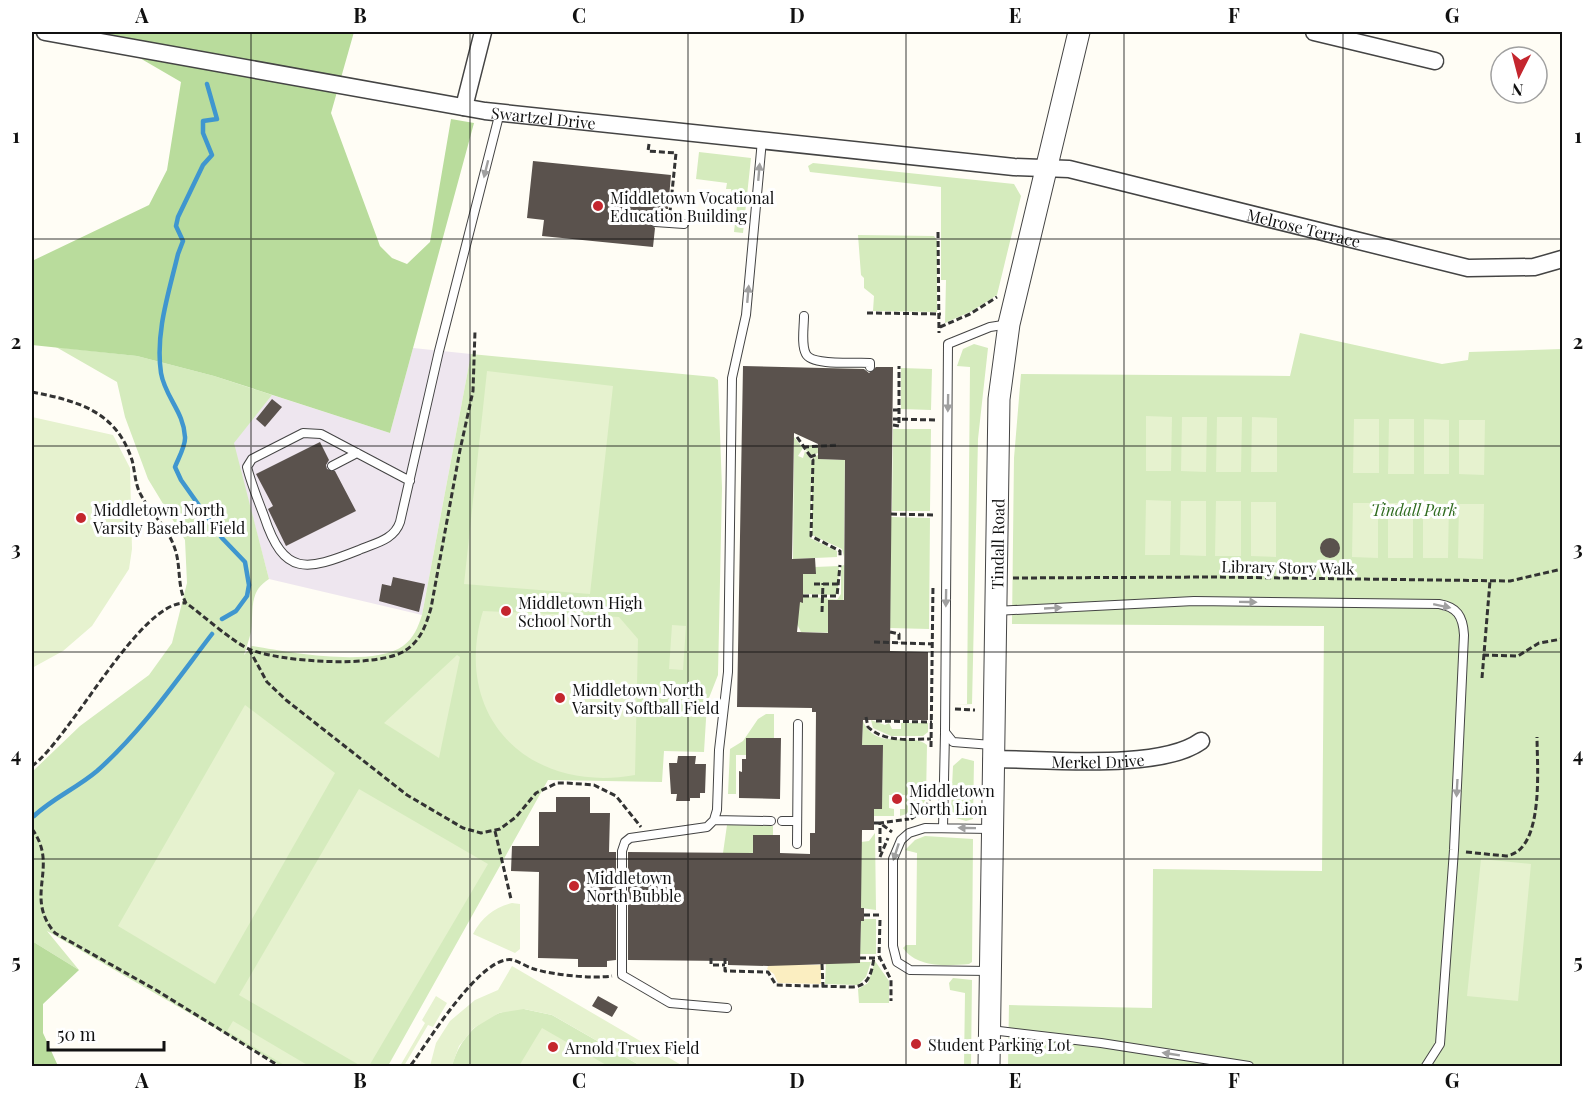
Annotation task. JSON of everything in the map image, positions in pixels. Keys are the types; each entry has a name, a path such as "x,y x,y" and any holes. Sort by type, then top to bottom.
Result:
{"street":[{"name":"Swartzel Drive","path":"55,32 500,112 1046,168"},
{"path":"464,107 483,32"},
{"name":"Tindall Road","path":"989,1066 997,437 1009,324 1079,32"},
{"path":"1314,32 1435,61"},
{"name":"Melrose Terrace","path":"1046,168 1069,169 1468,268 1534,267 1563,259"},
{"name":"Merkel Drive","path":"992,752 1146,759 1180,753 1201,741"}],"lane":[{"path":"410,481 321,434 303,433 249,461 248,470 273,542 281,554 300,563 318,565 392,535 398,527 410,481 456,287 500,112"},
{"path":"714,820 717,810 718,750 728,672 732,378 746,315 762,140"},
{"path":"655,222 684,224"},
{"path":"804,316 804,351 808,358 816,362 870,363 870,367"},
{"path":"943,828 948,344 990,327 1009,324"},
{"path":"332,466 357,453"},
{"path":"259,503 269,498"},
{"path":"994,611 1194,601 1439,604 1456,610 1461,616 1464,635 1454,850 1440,1044 1426,1066"},
{"path":"797,844 798,724"},
{"path":"945,732 953,742 992,752"},
{"path":"727,1008 670,1003 622,975 622,848 630,838 703,828 714,820 771,821"},
{"path":"782,821 797,821"},
{"path":"990,971 910,970 900,966 895,958 895,850 909,832 925,828 991,829"},
{"path":"989,1030 1101,1043 1249,1066"}],"path":[{"path":"649,144 648,151 676,153 670,212"},
{"path":"938,232 939,333"},
{"path":"940,327 970,314 999,296"},
{"path":"867,313 940,314"},
{"path":"249,649 307,660 370,661 398,655 420,637 436,589 459,450 473,391 476,332"},
{"path":"892,425 899,426 899,366"},
{"path":"32,393 87,408 107,419 117,429 131,459 141,496 167,530 174,544 186,603"},
{"path":"935,409 935,432"},
{"path":"892,410 899,410"},
{"path":"892,419 935,420"},
{"path":"797,437 810,458 811,536 840,551 840,557"},
{"path":"803,447 839,445"},
{"path":"810,458 818,454"},
{"path":"891,514 934,515 934,526"},
{"path":"803,596 836,598 840,592 840,566"},
{"name":"Library Story Walk","path":"1011,578 1211,577 1490,581 1521,580 1563,569"},
{"path":"931,749 933,573"},
{"path":"1482,678 1490,581"},
{"path":"813,584 840,584"},
{"path":"822,612 823,584"},
{"path":"32,766 149,622 171,604 186,603 249,649 267,682 275,690 407,795 472,832 495,831 516,818 536,793 557,783 582,783 594,785 616,796 647,835"},
{"path":"890,632 899,634 899,643"},
{"path":"1483,655 1515,657 1539,643 1563,639"},
{"path":"874,642 932,644"},
{"path":"953,709 975,710"},
{"path":"867,717 868,727 882,736 932,739"},
{"path":"876,721 932,722"},
{"path":"1454,850 1506,856 1512,855 1524,845 1529,835 1537,803 1538,737"},
{"path":"880,823 880,860 882,849 892,832 926,808 931,790"},
{"path":"874,823 909,819"},
{"path":"880,823 892,832"},
{"path":"32,829 44,851 40,897 47,921 55,933 156,990 279,1066"},
{"path":"495,831 511,899"},
{"path":"880,903 880,957 890,976 891,1001"},
{"path":"864,915 880,915"},
{"path":"860,957 880,957"},
{"path":"725,958 725,971 765,971 772,975 776,985 823,987 862,985 870,975 874,957"},
{"path":"711,958 711,965 725,965"},
{"path":"411,1065 461,997 484,971 501,961 512,960 552,972 608,977 622,975"},
{"path":"822,964 823,987"},
{"path":"765,966 765,971"}],"shaded area":[{"path":"413,348 471,354 422,615 269,579 233,443 272,395 390,433"}],"green space":[{"path":"95,32 354,32 331,113 380,246 392,258 407,264 430,242 451,119 474,123 390,433 214,376 137,356 32,345 32,261 149,205 167,170 181,82"},
{"path":"699,152 751,158 743,233 734,232 738,197 732,196 731,189 726,189 727,183 696,179"},
{"path":"813,163 1014,184 1021,196 997,295 972,311 945,323 946,280 941,280 941,187 810,172 808,166"},
{"path":"858,235 934,236 937,240 937,312 873,311 874,296 864,288 864,278 861,275"},
{"name":"Tindall Park","path":"1300,333 1442,364 1468,360 1469,352 1562,349 1562,1066 1008,1066 1009,1005 1152,1008 1153,869 1322,871 1324,626 1012,624 1014,458 1021,374 1290,376"},
{"path":"974,344 988,348 978,439 972,704 953,705 967,704 970,367 957,366 963,349"},
{"path":"56,347 137,356 214,376 272,395 234,443 269,579 262,584 253,602 251,632 244,655 252,646 329,656 371,656 389,653 403,646 413,636 422,615 471,354 714,377 718,380 722,488 718,675 707,703 704,752 664,751 662,782 548,780 388,1066 281,1066 47,931 79,970 32,941 32,772 80,726 149,675 172,643 187,583 185,540 148,479 125,417 117,382"},
{"path":"901,368 932,369 931,410 901,409"},
{"path":"487,371 613,386 590,594 464,584"},
{"path":"1146,416 1172,417 1171,471 1146,471"},
{"name":"Middletown North Varsity Baseball Field","path":"32,417 113,435 130,468 132,549 129,569 92,626 63,651 32,668"},
{"path":"1182,417 1207,417 1206,472 1181,471"},
{"path":"1217,417 1242,417 1241,472 1216,472"},
{"path":"1252,417 1277,418 1277,472 1251,472"},
{"path":"1354,419 1379,419 1379,473 1353,473"},
{"path":"1389,419 1414,419 1414,474 1388,474"},
{"path":"1424,419 1449,420 1449,474 1424,474"},
{"path":"1459,420 1485,420 1484,475 1459,474"},
{"path":"893,429 931,429 930,511 892,511"},
{"path":"794,437 803,448 798,456 803,458 805,451 812,461 810,538 837,551 837,557 793,559"},
{"path":"812,445 845,448 844,557 842,549 812,535 812,458 818,455 818,459 843,460 818,453 810,456 804,447"},
{"path":"1146,500 1171,501 1170,555 1145,555"},
{"path":"1181,501 1206,501 1206,556 1180,555"},
{"path":"1216,501 1241,501 1241,556 1215,556"},
{"path":"1251,502 1276,502 1276,557 1251,556"},
{"path":"1353,503 1378,503 1378,558 1352,557"},
{"path":"1388,503 1413,503 1413,558 1388,558"},
{"path":"1423,503 1449,504 1448,558 1423,558"},
{"path":"1459,504 1484,504 1483,559 1458,558"},
{"path":"891,517 930,518 929,629 890,628"},
{"path":"844,565 843,633 801,632 797,624 791,568 839,566 836,595 804,594 803,596 837,600 841,594 841,566"},
{"name":"Middletown North Varsity Softball Field","path":"483,611 619,617 638,639 635,775 597,778 562,772 532,759 507,740 489,714 478,684 476,649"},
{"path":"672,625 686,626 683,670 669,669"},
{"path":"457,655 460,657 439,758 384,723"},
{"path":"245,705 335,773 215,984 118,926"},
{"path":"766,714 774,714 774,738 746,738 746,755 736,755 736,794 728,794 730,749 743,741 758,719"},
{"path":"871,720 885,725 889,723 892,729 901,729 901,723 928,723 928,732 923,736 891,736 873,728"},
{"path":"863,721 876,736 885,739 920,741 927,745 926,799 919,810 900,816 900,809 905,809 905,795 889,795 889,808 894,809 894,816 874,816 861,808 882,808 883,746 862,745"},
{"path":"962,758 974,761 973,819 966,821 956,818 951,810 952,791 973,791 972,787 952,787 953,766"},
{"path":"359,789 488,864 369,1066 361,1066 239,995"},
{"path":"727,825 773,826 773,853 723,853"},
{"path":"875,833 876,910 861,908 861,842 869,841"},
{"path":"925,836 973,839 972,962 969,964 942,965 924,962 909,955 903,948 906,945 916,945 917,853 905,850 915,840"},
{"path":"1481,859 1531,864 1518,1001 1467,996"},
{"path":"512,903 520,904 520,949 515,953 473,934 489,914"},
{"path":"876,919 876,954 860,954 861,921"},
{"path":"32,941 79,970 43,1004 43,1033 58,1066 32,1066"},
{"path":"875,961 889,981 889,1003 859,1003 858,989 868,983"},
{"path":"826,962 871,962 866,977 858,985 825,984"},
{"path":"512,966 683,1066 641,1066 552,1015 524,1009 499,1013 474,1028 459,1046 452,1066 430,1066 436,1043 450,1021 475,1000 498,990"},
{"path":"953,978 972,980 971,1066 964,1066 965,993 950,990 949,983"},
{"path":"436,996 447,1003 433,1027 428,1025 404,1066 400,1066 425,1023 422,1020"},
{"path":"524,1009 552,1015 641,1066 452,1066 462,1043 478,1025 499,1013"},
{"path":"233,1021 309,1066 286,1066 227,1031"},
{"name":"Arnold Truex Field","path":"542,1028 608,1066 519,1066"}],"sand":[{"path":"769,964 821,965 821,984 778,983 774,974 767,969"}],"building":[{"name":"Middletown Vocational Education Building","path":"533,161 671,175 668,209 657,209 656,216 649,221 655,228 653,247 542,236 544,220 527,218"},
{"path":"743,366 864,369 869,373 876,367 893,367 890,651 928,652 928,720 863,720 862,745 883,745 882,809 874,809 874,830 862,830 861,908 864,908 864,921 861,921 860,963 768,966 728,965 728,961 628,960 628,852 753,853 753,835 780,835 780,853 810,854 810,833 815,833 816,712 812,712 812,708 737,707","holes":["794,433 818,444 818,459 845,460 844,600 828,600 828,633 797,632 800,602 803,603 803,574 816,574 815,558 792,559"]},
{"path":"272,399 282,407 265,427 256,419"},
{"path":"320,442 329,460 326,465 327,469 335,471 356,511 286,546 268,509 273,506 256,474"},
{"path":"1326,538 1334,538 1340,544 1340,552 1334,558 1326,558 1320,552 1320,544"},
{"path":"393,577 425,584 419,612 379,601 382,584 391,586"},
{"path":"746,738 781,738 780,799 739,798 739,771 742,772 742,759 746,759"},
{"path":"678,756 696,756 695,764 706,764 705,793 700,793 700,798 676,801 677,794 671,794 669,763 677,763"},
{"name":"Middletown North Bubble","path":"556,797 590,797 590,813 610,813 609,852 616,852 616,960 607,961 607,967 578,967 578,959 538,958 539,872 511,871 512,846 539,846 539,812 556,812"},
{"path":"598,996 618,1007 612,1017 592,1006"}],"waterway":[{"path":"207,84 217,119 203,121 203,133 212,155 203,165 178,217 176,226 183,241 161,328 160,358 163,382 184,428 184,444 175,467 181,480 222,538 245,562 249,585 247,596 236,611 222,619"},
{"path":"34,816 97,771 113,756 158,705 212,634"}],"place":[{"name":"Middletown Vocational Education Building","path":"598,206"},
{"name":"Middletown North Varsity Baseball Field","path":"81,518"},
{"name":"Middletown High School North","path":"506,611"},
{"name":"Middletown North Varsity Softball Field","path":"560,698"},
{"name":"Middletown North Lion","path":"897,799"},
{"name":"Middletown North Bubble","path":"574,886"},
{"name":"Student Parking Lot","path":"916,1044"},
{"name":"Arnold Truex Field","path":"553,1047"}]}
